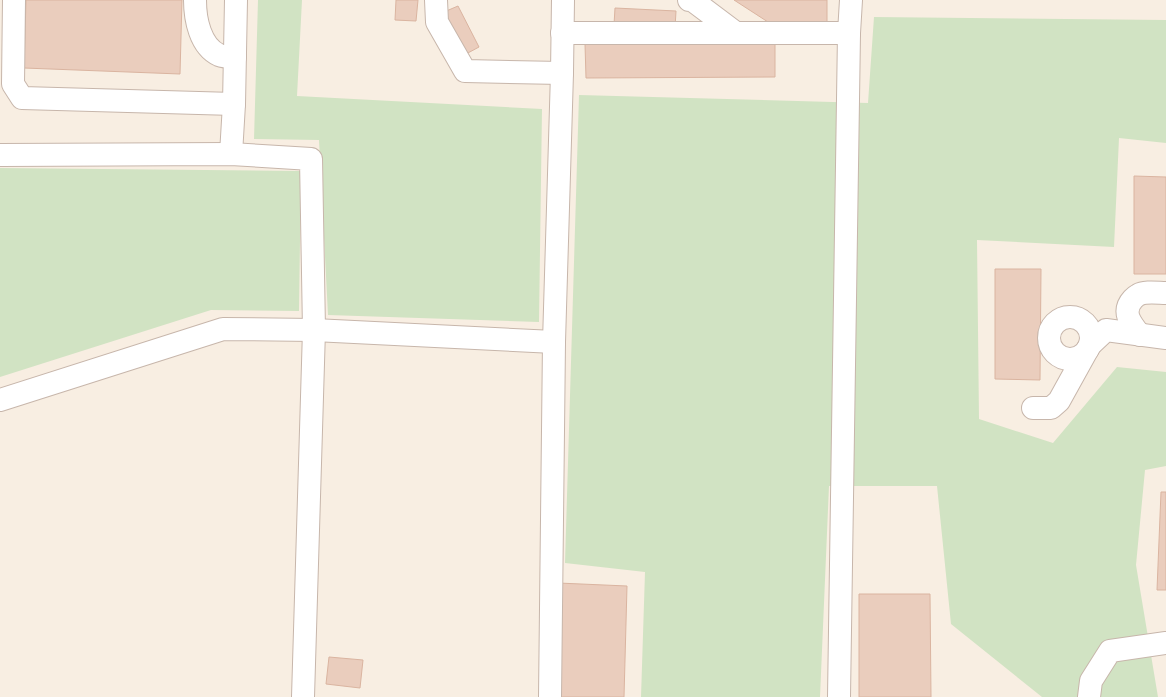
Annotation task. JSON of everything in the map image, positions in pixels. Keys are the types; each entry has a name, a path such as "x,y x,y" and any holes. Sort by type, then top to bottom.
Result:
{"lane":[{"path":"14,0 13,84 22,98 234,104"},
{"path":"195,0 195,11 201,34 210,48 220,55 235,57"},
{"path":"231,154 234,104 236,0"},
{"path":"436,0 437,22 465,71 562,73"},
{"path":"550,697 554,342 563,0"},
{"path":"690,0 736,33"},
{"path":"839,697 849,33 851,0"},
{"path":"562,33 849,33"},
{"path":"0,155 231,154 311,159 314,330 304,697"},
{"path":"1140,335 1132,325 1127,315 1129,303 1137,295 1149,292 1166,293"},
{"path":"0,400 223,329 314,330 554,342"},
{"path":"1033,408 1051,408 1059,401 1090,345 1106,330 1166,338"},
{"path":"1089,697 1091,681 1110,651 1166,643"}],"green space":[{"path":"258,0 302,0 297,96 542,109 539,322 328,315 319,140 254,139"},
{"path":"874,17 1166,20 1166,143 1119,138 1114,247 977,240 979,419 1053,443 1117,367 1166,372 1166,466 1145,470 1136,565 1158,697 1042,697 951,624 937,486 829,486 820,697 641,697 645,572 565,563 579,95 868,103"},
{"path":"0,168 301,171 299,311 211,310 0,377"}],"building":[{"path":"26,0 182,0 180,74 24,68"},
{"path":"396,0 418,0 416,21 395,20"},
{"path":"734,0 827,0 827,22 768,22"},
{"path":"458,6 479,47 466,54 444,12"},
{"path":"615,8 676,11 675,28 614,25"},
{"path":"775,43 775,77 586,78 585,44"},
{"path":"1134,176 1166,177 1166,274 1134,274"},
{"path":"995,269 1041,269 1040,380 995,379"},
{"path":"1161,492 1166,492 1166,590 1157,590"},
{"path":"558,583 627,586 624,697 555,697"},
{"path":"859,594 930,594 931,697 859,697"},
{"path":"329,657 363,660 360,688 326,684"}]}
